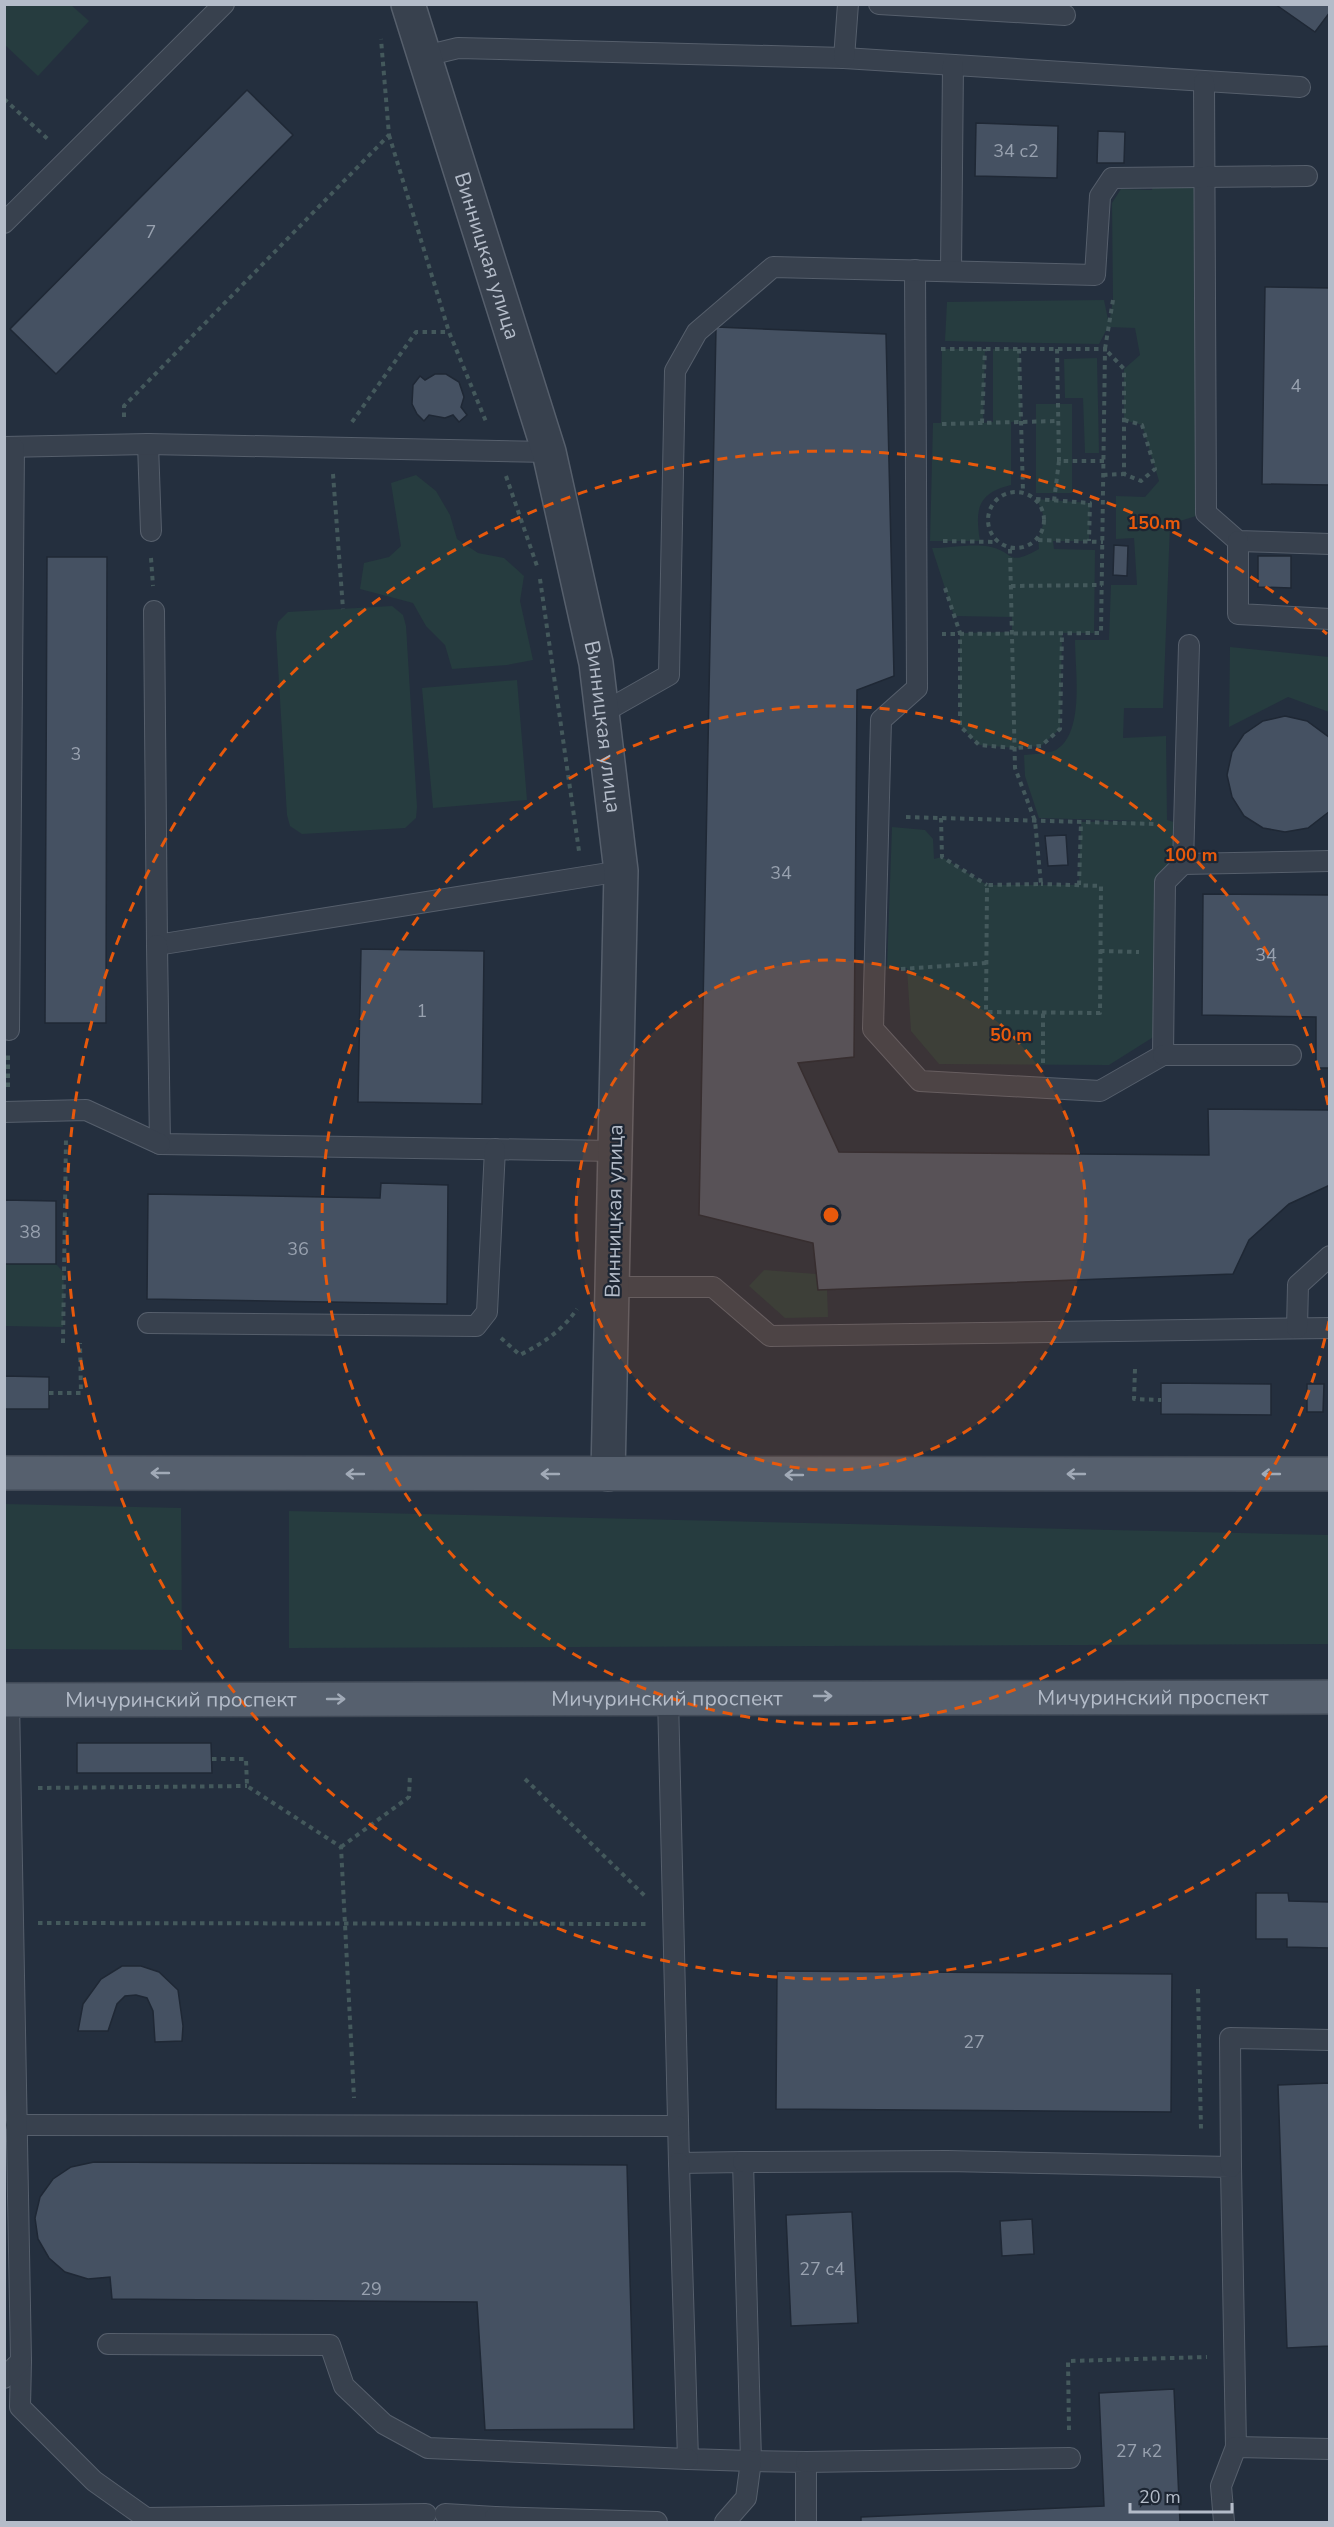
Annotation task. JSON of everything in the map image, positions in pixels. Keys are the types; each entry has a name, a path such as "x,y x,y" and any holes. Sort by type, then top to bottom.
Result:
{"main road":[{"path":"4,1473 1321,1476"},
{"name":"Мичуринский проспект","path":"7,1700 1322,1694"}],"street":[{"name":"Винницкая улица","path":"408,4 549,452 596,663 621,871 608,1474"}],"lane":[{"path":"4,224 224,4"},
{"path":"844,58 848,4"},
{"path":"879,4 1065,15"},
{"path":"424,56 458,48 844,58 1300,87"},
{"path":"951,271 953,65"},
{"path":"1204,82 1206,513 1238,541 1329,544"},
{"path":"602,713 669,675 675,371 697,332 773,267 1095,275 1100,196 1112,178 1307,176"},
{"path":"915,270 917,688 881,720 873,1029 921,1081 1100,1091 1163,1055 1292,1055"},
{"path":"9,1030 9,448 148,444 549,452"},
{"path":"148,444 151,531"},
{"path":"1238,541 1238,614 1329,619"},
{"path":"154,611 160,1144"},
{"path":"1163,1055 1165,882 1183,864 1189,645"},
{"path":"1183,864 1329,861"},
{"path":"158,945 621,871"},
{"path":"4,1112 86,1110 160,1144 615,1151"},
{"path":"148,1323 476,1326 487,1312 495,1149"},
{"path":"1297,1328 1298,1285 1329,1256"},
{"path":"613,1287 713,1287 770,1336 1329,1328"},
{"path":"668,1697 688,2459"},
{"path":"7,1700 21,2361 20,2407 94,2481 146,2518 436,2514 495,2520 657,2523"},
{"path":"1224,2523 1221,2486 1236,2447 1230,2038 1329,2040"},
{"path":"16,2125 678,2126"},
{"path":"679,2163 947,2161 1232,2167"},
{"path":"725,2523 746,2498 751,2461 743,2162"},
{"path":"108,2344 330,2345 344,2386 384,2424 428,2448 807,2462 1070,2458"},
{"path":"4,2378 21,2361"},
{"path":"1236,2447 1329,2450"},
{"path":"806,2523 807,2462"}],"path":[{"path":"380,34 389,135 449,332 498,451 538,570 583,877"},
{"path":"4,99 69,159"},
{"path":"125,445 124,406 389,135"},
{"path":"917,634 1101,633 1105,350 1113,300"},
{"path":"343,609 332,449 416,332 449,332"},
{"path":"935,349 1105,350 1124,369 1124,474"},
{"path":"982,423 985,349"},
{"path":"1019,349 1023,492"},
{"path":"1054,501 1059,461 1057,349"},
{"path":"1103,475 1124,474 1141,481 1155,469 1142,425 1124,420"},
{"path":"933,423 1058,421"},
{"path":"1059,461 1104,461"},
{"path":"997,542 989,529 988,514 995,500 1008,492 1023,492 1036,499 1090,503 1089,541"},
{"path":"940,541 997,542 1010,549 1025,548 1038,540 1045,527 1044,512 1036,499"},
{"path":"1038,540 1103,542"},
{"path":"1010,549 1015,768 1035,821 1041,884"},
{"path":"1011,586 1102,585"},
{"path":"960,633 960,726 979,745 1015,748 1041,746 1060,729 1062,634"},
{"path":"879,817 1184,825"},
{"path":"941,818 942,856 987,885 1101,886 1100,1013 986,1012 987,885"},
{"path":"1079,885 1081,822"},
{"path":"1100,951 1164,954"},
{"path":"874,970 987,963"},
{"path":"1042,1088 1044,1012"},
{"path":"63,1343 66,1110"},
{"path":"520,1356 550,1338 567,1324 578,1307"},
{"path":"49,1393 81,1393 80,1343"},
{"path":"1135,1369 1134,1399 1161,1400"},
{"path":"212,1759 246,1759 246,1786"},
{"path":"341,1847 409,1797 410,1774"},
{"path":"525,1779 674,1924"},
{"path":"10,1788 246,1786 341,1847"},
{"path":"341,1847 356,2125"},
{"path":"12,1923 674,1924"},
{"path":"1198,1989 1202,2166"},
{"path":"1070,2458 1068,2361 1235,2357"}],"green space":[{"path":"4,5 71,5 89,21 38,76 5,45"},
{"path":"1154,177 1204,177 1206,513 1170,524 1163,708 1124,708 1123,738 1166,736 1167,820 1184,825 1183,864 1165,883 1163,1031 1109,1065 939,1064 911,1031 907,968 887,969 892,827 925,830 933,839 934,859 942,857 987,885 1079,885 1081,822 1141,821 1039,818 1025,776 1024,755 1053,751 1065,742 1075,716 1077,684 1075,640 1109,640 1111,585 1137,585 1134,538 1116,539 1116,496 1145,497 1159,481 1142,425 1124,420 1124,369 1140,355 1135,328 1108,327 1099,344 945,341 947,302 1104,300 1109,324 1113,300 1112,203 1121,189 1152,190"},
{"path":"942,349 985,349 983,423 993,422 993,349 1019,349 1021,421 1011,422 1011,485 991,493 981,504 978,520 980,541 930,541 933,423 941,423"},
{"path":"1097,358 1099,453 1085,453 1083,398 1065,398 1064,359"},
{"path":"1036,404 1072,404 1072,493 1036,493"},
{"path":"416,475 436,491 450,515 457,539 478,553 504,558 524,576 520,601 533,660 507,665 452,669 445,645 426,626 413,603 360,589 364,563 389,557 401,546 391,483"},
{"path":"1036,499 1090,503 1089,541 1053,541 1054,549 1095,550 1094,633 1062,633 1060,729 1041,746 1015,748 979,745 960,726 960,633 1012,632 1012,617 954,616 932,548 984,546 1016,558 1039,549 1044,521"},
{"path":"392,606 403,615 406,626 416,818 405,828 302,834 290,826 287,815 276,633 278,622 288,612"},
{"path":"1230,647 1329,657 1329,712 1288,697 1229,727"},
{"path":"517,680 527,800 433,808 422,688"},
{"path":"5,1264 56,1264 64,1273 63,1327 5,1326"},
{"path":"764,1270 816,1274 818,1290 827,1289 828,1317 785,1318 749,1286"},
{"path":"5,1504 181,1508 182,1650 5,1649"},
{"path":"289,1511 1329,1535 1329,1644 289,1648"}],"building":[{"path":"1275,4 1330,4 1330,12 1315,32"},
{"path":"247,90 293,135 56,374 10,329"},
{"path":"976,123 1058,126 1057,178 975,176"},
{"path":"1098,131 1125,132 1124,163 1097,163"},
{"path":"1265,287 1330,288 1330,485 1262,484"},
{"path":"716,327 886,334 894,676 857,690 854,1057 798,1063 839,1152 1209,1155 1208,1109 1330,1110 1330,1185 1289,1204 1249,1240 1233,1274 818,1290 813,1243 699,1215"},
{"path":"435,374 446,374 459,382 464,397 461,407 467,415 459,422 453,415 445,418 429,415 424,421 412,404 413,385 420,376 425,380"},
{"path":"1114,545 1128,546 1127,576 1113,575"},
{"path":"1258,556 1291,556 1291,588 1258,587"},
{"path":"47,557 107,557 106,1023 45,1023"},
{"path":"1285,716 1307,721 1330,738 1330,811 1308,828 1285,832 1263,828 1244,816 1232,797 1227,775 1232,752 1244,734 1263,721"},
{"path":"1066,835 1068,865 1048,866 1045,836"},
{"path":"1203,894 1330,895 1330,1068 1316,1068 1316,1017 1202,1015"},
{"path":"361,949 484,951 482,1104 358,1102"},
{"path":"381,1183 448,1185 447,1304 147,1299 148,1194 380,1198"},
{"path":"4,1200 56,1201 56,1264 4,1264"},
{"path":"4,1376 49,1377 49,1409 4,1409"},
{"path":"1161,1383 1271,1384 1271,1415 1161,1414"},
{"path":"1307,1384 1324,1384 1323,1412 1307,1412"},
{"path":"77,1743 211,1743 212,1773 77,1773"},
{"path":"1256,1893 1288,1893 1289,1901 1330,1902 1330,1948 1287,1947 1287,1939 1256,1939"},
{"path":"122,1966 141,1966 159,1972 178,1990 183,2026 182,2041 155,2042 153,2011 147,1998 136,1995 125,1996 117,2004 108,2031 78,2031 83,2004 101,1979"},
{"path":"777,1971 1172,1974 1171,2112 776,2109"},
{"path":"1330,2083 1330,2346 1287,2348 1278,2085"},
{"path":"94,2162 627,2165 634,2429 485,2430 477,2302 112,2299 110,2277 88,2279 65,2272 49,2258 38,2239 35,2218 40,2197 53,2179 71,2167"},
{"path":"852,2212 858,2323 791,2326 786,2215"},
{"path":"1032,2219 1034,2254 1002,2256 1000,2221"},
{"path":"1174,2389 1180,2522 861,2522 861,2517 1104,2506 1099,2393"}]}
